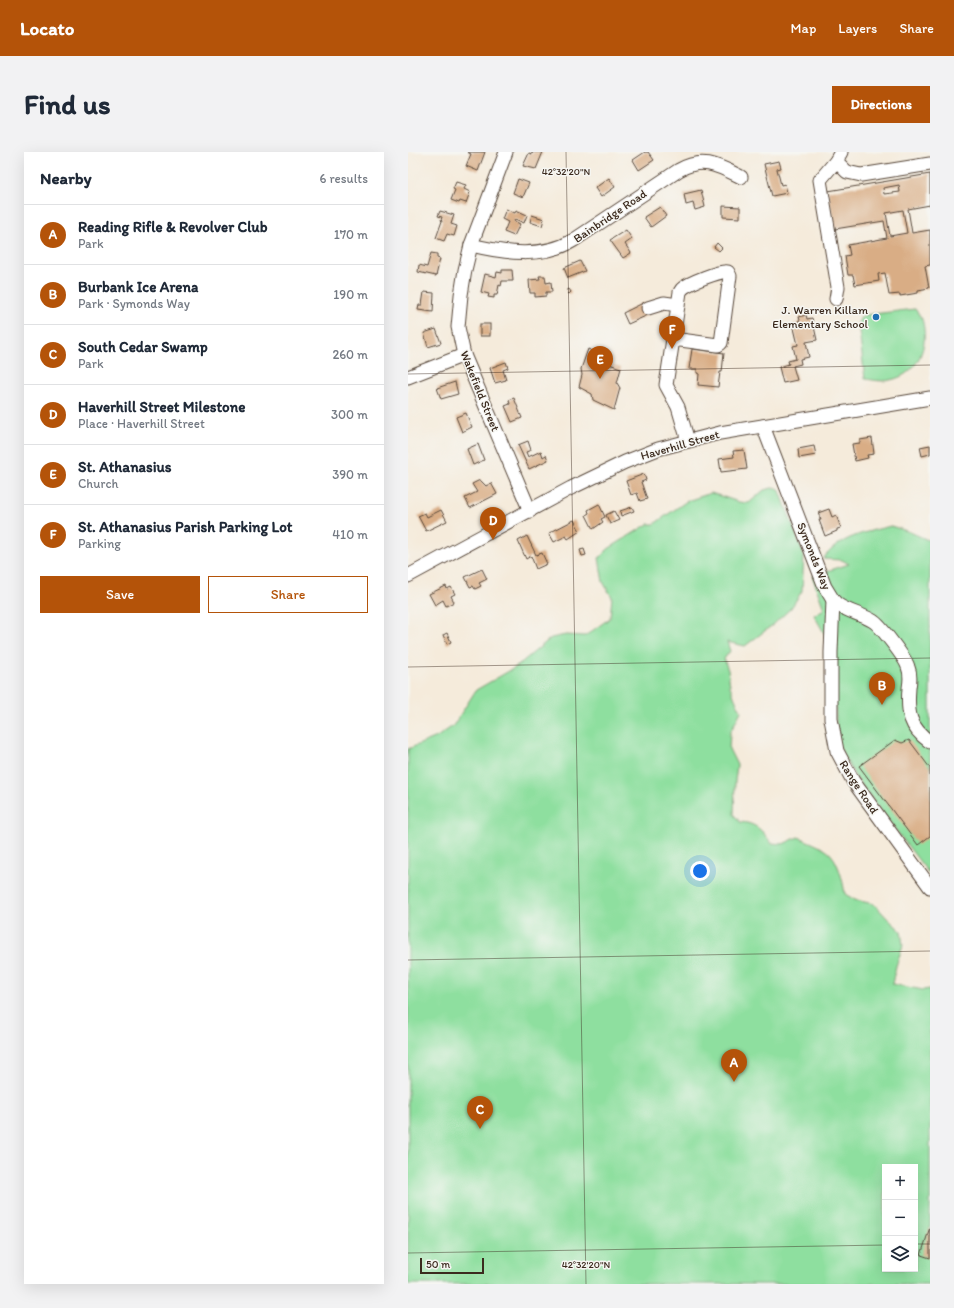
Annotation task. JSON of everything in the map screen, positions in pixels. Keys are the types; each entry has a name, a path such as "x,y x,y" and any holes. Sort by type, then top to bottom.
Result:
{"street":[{"name":"Wakefield Street","path":"506,152 471,245 458,313 459,332 464,355 530,511"},
{"path":"836,299 838,287 820,180 839,157 847,172 861,175 930,164"},
{"name":"Bainbridge Road","path":"471,245 495,250 516,252 538,251 565,245 679,170 694,163 711,164 741,177"},
{"path":"673,339 718,344 721,343 723,340 729,273 724,272 684,287 681,291 678,305 666,386 678,407 688,441"},
{"path":"648,308 664,303 678,305"},
{"path":"408,377 464,355"},
{"name":"Haverhill Street","path":"408,576 571,488 625,462 658,449 720,433 930,398"},
{"name":"Symonds Way","path":"763,426 825,587 833,600 842,607 877,624 905,661 910,673 908,701 909,715 914,726 930,742"},
{"name":"Range Road","path":"833,600 831,713 832,729 837,751 853,781 930,887"}],"green space":[{"path":"915,309 922,319 924,339 920,357 915,365 900,377 890,380 881,381 865,379 858,323 861,317 865,315"},
{"path":"776,487 780,491 804,556 802,591 791,608 774,624 745,646 727,642 730,651 724,659 728,670 730,686 741,711 730,733 729,749 737,765 734,815 740,822 750,824 758,828 765,834 771,843 783,844 798,837 831,854 837,864 845,894 855,900 874,904 901,931 903,945 892,984 923,990 930,989 930,1284 408,1284 408,749 437,737 453,726 476,690 516,667 551,638 566,635 585,636 610,618 612,597 603,582 599,558 608,549 648,524 654,524 687,501 711,493 739,502 749,503 764,490"},
{"path":"891,526 910,532 930,541 930,875 856,778 837,743 833,649 814,615 824,609 812,576 849,564 842,560 823,559 829,552 837,545 854,536"}],"building":[{"path":"467,152 485,152 478,171 466,166 471,154"},
{"path":"533,152 543,152 536,169 523,166 529,153 532,154"},
{"path":"645,152 648,152 654,160 639,170 633,160"},
{"path":"779,161 781,168 777,169 781,185 785,184 787,193 772,196 764,164"},
{"path":"930,174 930,205 908,209 912,233 930,230 930,265 925,266 929,288 918,290 918,293 900,296 900,294 889,295 885,273 878,274 879,281 855,285 853,275 848,275 845,256 850,255 848,245 887,238 884,221 835,229 828,191","holes":["899,185 900,192 884,194 883,188","903,210 907,233 890,236 886,213"]},
{"path":"609,178 615,187 601,197 595,188"},
{"path":"518,179 529,183 523,197 513,193"},
{"path":"456,182 466,185 464,189 470,192 466,203 460,201 459,203 451,200"},
{"path":"701,190 705,207 695,210 693,203 686,205 684,194"},
{"path":"723,206 740,207 740,218 723,217"},
{"path":"660,207 666,216 651,227 644,217"},
{"path":"506,209 515,213 516,210 527,215 524,223 515,219 514,221 520,224 514,236 504,232 508,222 502,219"},
{"path":"440,211 454,215 451,224 457,226 454,236 447,234 444,241 436,238 442,221 442,217 438,216"},
{"path":"532,215 544,219 542,226 530,222"},
{"path":"626,230 632,239 625,244 631,253 623,258 610,240"},
{"path":"717,243 722,248 719,251 714,247"},
{"path":"431,253 437,254 437,258 440,259 436,276 418,272 419,265 427,267"},
{"path":"580,261 585,271 568,278 564,268"},
{"path":"502,270 512,270 513,281 502,281 501,286 499,285 497,295 494,295 494,298 488,297 489,294 481,292 485,274 496,277 497,272 502,273"},
{"path":"539,276 545,276 546,283 551,282 552,292 546,292 546,296 535,297 535,293 530,293 529,280 540,279"},
{"path":"569,289 571,292 569,294 566,291"},
{"path":"424,292 434,293 433,312 418,310 419,305 422,305"},
{"path":"643,303 648,315 628,324 623,313"},
{"path":"806,315 807,319 812,318 817,340 806,342 809,357 800,359 801,364 793,366 797,380 783,383 779,367 789,364 788,361 796,359 793,346 798,345 793,324 798,323 800,320 799,317"},
{"path":"480,324 490,324 490,336 480,336"},
{"path":"436,329 441,343 428,347 424,333"},
{"path":"588,349 607,358 609,364 621,368 617,383 620,388 614,410 593,400 592,394 579,387 582,375 581,369"},
{"path":"692,349 724,353 722,372 720,372 718,387 698,385 699,374 697,373 697,369 689,369"},
{"path":"506,362 508,368 503,370 506,380 495,383 490,368"},
{"path":"455,382 458,394 441,399 437,388"},
{"path":"514,398 522,418 512,422 505,406 510,404 509,400"},
{"path":"466,413 472,427 462,432 456,417"},
{"path":"872,438 874,454 867,455 868,458 855,461 852,444 860,443 860,440"},
{"path":"528,441 531,450 526,452 528,457 541,451 543,457 546,455 548,460 529,469 518,445"},
{"path":"478,444 484,460 473,465 467,449"},
{"path":"930,445 930,454 922,456 920,447"},
{"path":"814,446 816,455 799,458 798,449"},
{"path":"744,450 747,469 721,472 719,459 734,457 733,451"},
{"path":"644,474 646,480 641,482 647,499 640,501 637,493 631,495 626,481"},
{"path":"480,480 486,486 491,483 497,494 470,508 465,498 477,492 472,484"},
{"path":"599,504 605,517 601,519 603,522 593,529 586,515 589,513 588,510"},
{"path":"632,507 634,511 621,516 620,511"},
{"path":"829,509 832,517 836,515 841,528 825,536 818,513"},
{"path":"441,510 447,521 426,531 418,516 425,513 427,517"},
{"path":"614,511 619,520 610,524 606,515"},
{"path":"574,520 580,531 568,539 566,536 554,542 549,533"},
{"path":"527,536 536,555 542,553 547,564 536,569 531,556 526,559 518,541"},
{"path":"584,549 586,555 582,556 580,550"},
{"path":"482,569 487,579 479,583 481,586 475,589 473,586 470,587 465,577"},
{"path":"446,586 447,589 451,587 455,594 451,596 454,602 446,606 443,600 435,605 429,594"},
{"path":"447,633 451,642 447,644 443,635"},
{"path":"895,740 902,743 909,740 930,768 930,836 918,845 859,766"},
{"path":"930,1227 930,1258 921,1255"}],"place":[{"name":"J. Warren Killam Elementary School","path":"876,317"},
{"name":"St. Athanasius Parish Parking Lot","path":"672,349"},
{"name":"St. Athanasius","path":"600,379"},
{"name":"Haverhill Street Milestone","path":"493,540"},
{"name":"Burbank Ice Arena","path":"882,705"},
{"name":"Reading Rifle & Revolver Club","path":"734,1082"},
{"name":"South Cedar Swamp","path":"480,1129"}]}
